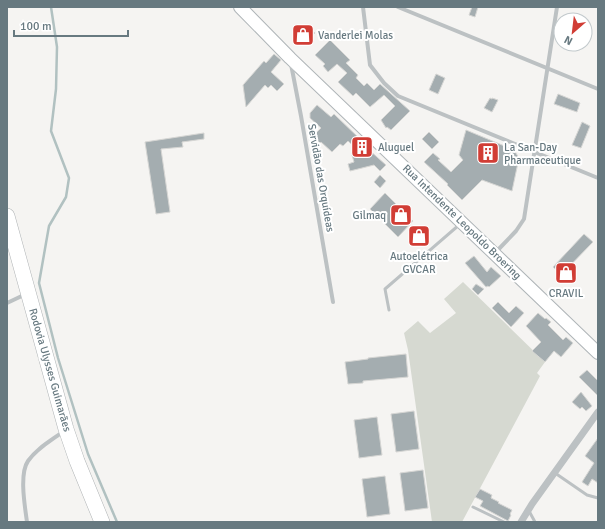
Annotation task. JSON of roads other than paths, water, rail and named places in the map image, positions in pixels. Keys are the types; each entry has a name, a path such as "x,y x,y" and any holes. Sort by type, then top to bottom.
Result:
{"highway":[{"name":"Rodovia Ulysses Guimarães","path":"7,216 66,430 76,461 102,522"}],"main road":[{"name":"Rua Intendente Leopoldo Broering","path":"240,7 290,58 598,353"}],"street":[{"path":"363,7 370,66 398,96 598,178"},
{"path":"398,7 598,89"},
{"path":"495,253 516,231 524,218 557,7"},
{"name":"Servidão das Orquídeas","path":"290,58 333,302"},
{"path":"7,303 28,293"},
{"path":"520,522 598,412"},
{"path":"27,522 24,497 25,468 33,456 41,448 66,430"}],"lane":[{"path":"389,310 385,289 462,222"},
{"path":"555,472 587,495 598,498"},
{"path":"473,507 504,522"},
{"path":"529,509 535,522"}],"waterway":[{"path":"51,7 57,47 56,89 51,131 69,178 66,197 49,226 39,283 58,358 88,454 117,522"}],"place":[{"name":"Vanderlei Molas","path":"303,35"},
{"name":"Aluguel","path":"362,147"},
{"name":"La San-Day Pharmaceutique","path":"488,153"},
{"name":"Gilmaq","path":"401,215"},
{"name":"Autoelétrica GVCAR","path":"419,236"},
{"name":"CRAVIL","path":"566,273"}]}
